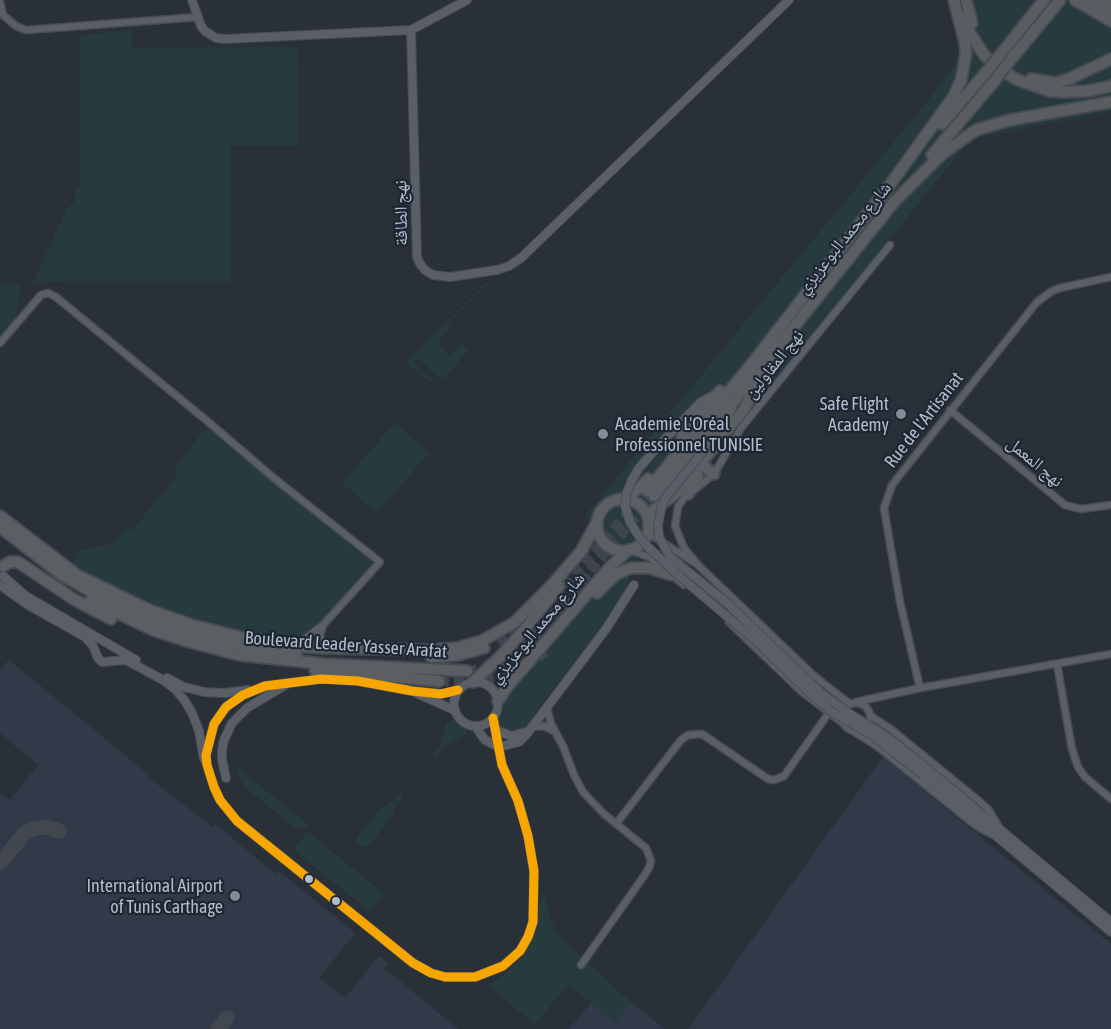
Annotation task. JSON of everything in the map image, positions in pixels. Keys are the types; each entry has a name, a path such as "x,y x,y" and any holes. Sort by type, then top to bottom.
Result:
{"highway":[{"path":"956,0 971,35 986,56 1018,80 1048,91 1088,91 1111,86"},
{"path":"889,186 948,105 960,80 966,54 956,0"},
{"path":"966,0 970,18 977,33 994,56 1029,79 1056,83 1069,80 1111,59"},
{"name":"شارع محمد البوعزيزي","path":"992,74 894,202 736,399 650,494 889,186 1005,59 1048,16 1061,0"},
{"path":"1075,0 1111,21"},
{"path":"1092,0 1111,11"},
{"name":"شارع محمد البوعزيزي","path":"1005,59 1041,2"},
{"path":"894,202 943,153 976,130 1010,120 1111,102"},
{"name":"شارع محمد البوعزيزي","path":"627,499 642,486 715,396 731,379 754,361"},
{"path":"648,527 642,507 627,499 608,504 599,515 597,522 599,534 605,544 616,550 629,550 643,542 655,509 679,491 745,408 752,393 754,376"},
{"path":"700,464 714,474"},
{"path":"688,494 698,476 700,464"},
{"path":"0,516 77,575 131,603 209,630 295,646 324,648 432,650 458,648 482,641 515,622 583,549"},
{"name":"شارع محمد البوعزيزي","path":"473,682 524,630 566,576 597,522"},
{"name":"Boulevard Leader Yasser Arafat","path":"0,527 56,571 102,598 157,622 226,642 301,653 432,657 472,652 498,642"},
{"name":"Boulevard Leader Yasser Arafat","path":"0,536 59,581 93,601 136,623 190,642 239,655 270,660 468,671"},
{"name":"شارع محمد البوعزيزي","path":"498,701 503,691 551,635 616,561 629,550"},
{"path":"2,571 10,562 18,562 42,580 94,611 116,620 136,623"},
{"path":"546,652 603,585 616,574 639,567 672,575"},
{"path":"190,642 219,655 254,664 438,681"}],"street":[{"path":"192,0 205,31 216,38 225,39 411,30 467,0"},
{"name":"نهج الطاقة","path":"411,30 417,257 425,270 433,275 450,277 497,270 521,258 789,0"},
{"path":"0,2 3,15 16,26 26,30 198,17"},
{"name":"نهج المقاولين","path":"698,565 684,548 675,526 678,507 688,494 714,474 741,428 890,245"},
{"name":"Rue de l'Artisanat","path":"920,688 900,602 884,508 892,485 1037,302 1060,288 1111,277"},
{"path":"0,343 41,295 48,294 56,297 275,479 380,561 323,625 295,646"},
{"path":"715,396 701,402 639,468 627,492 626,506 630,522 649,548 756,641 813,696 832,712 872,735 926,772"},
{"path":"736,399 722,426 666,497 662,506 658,525 659,537 668,554 683,569 727,603 821,693 887,737 1111,932"},
{"name":"نهج المعمل","path":"950,410 1065,505 1081,509 1111,505"},
{"path":"648,527 698,565 813,675 853,703 864,705 870,714 979,801 988,809 998,833"},
{"path":"629,550 649,557 723,617 828,714 879,747 981,830 998,833 1111,922"},
{"path":"0,585 45,611 184,687 218,693 255,690 291,682 339,679 441,694 458,690 473,682 490,686 498,701 493,718 502,765 521,810 534,871 535,915 525,944 515,957 496,970 475,977 445,977 424,970 383,940 237,821 213,787 193,715 175,689 126,660 102,662 85,637 45,611 20,592 2,571"},
{"path":"475,726 485,741 499,747 519,742 606,628 634,585"},
{"path":"323,625 320,636 324,648"},
{"path":"844,724 842,713 853,703 880,695 1111,654"},
{"path":"1057,664 1072,749 1078,767 1085,777 1111,799"},
{"path":"226,778 222,750 232,723 247,708 291,682"},
{"path":"207,765 207,744 219,716 234,700 255,690"},
{"path":"458,690 454,700 454,710 460,720 475,726 485,724 493,718"},
{"path":"412,691 454,710"},
{"path":"853,731 865,728 880,695"},
{"path":"547,707 574,776 583,792 596,807 646,848 651,861 649,868 581,965"},
{"path":"616,824 681,740 688,735 702,734 768,779 774,780 784,776 828,714"},
{"path":"496,730 511,736 519,735 532,727 544,726 555,731"}],"shaded area":[{"path":"9,660 149,775 148,777 212,827 215,824 276,874 279,871 355,933 319,978 345,998 379,956 388,963 384,968 458,1029 0,1029 0,792 10,800 38,765 0,733 0,670"},
{"path":"883,757 1111,944 1111,1029 688,1029"},
{"path":"631,1002 665,1029 569,1029 591,1003 614,1023"}],"green space":[{"path":"949,0 1111,0 1111,111 971,139 703,470 656,520 642,545 624,591 612,613 526,728 512,735 502,730 497,722 511,690 625,549 585,516 927,102 962,55 962,46"},
{"path":"131,30 132,48 298,47 299,146 230,146 231,281 64,281 32,284 69,206 75,205 75,190 80,186 80,36"},
{"path":"487,282 489,283 447,325 449,328 438,343 450,356 461,344 468,350 443,380 418,358 414,363 433,380 430,382 406,363"},
{"path":"0,285 21,285 15,321 0,340"},
{"path":"395,423 429,453 377,513 342,483"},
{"path":"210,430 373,563 322,621 282,648 205,632 75,570 73,560 77,551 108,545 124,531 133,529 177,476 176,465 203,432"},
{"path":"456,720 466,729 466,735 444,746 434,758 432,756 442,744 445,725 447,722"},
{"path":"235,765 310,826 297,829 248,790 241,781"},
{"path":"400,793 403,797 391,818 369,845 362,847 357,843 357,837 381,808 393,801"},
{"path":"306,834 310,834 383,893 384,897 373,909 368,910 296,852 296,846"},
{"path":"543,891 550,919 557,932 567,944 631,1002 615,1024 569,984 535,1024 488,986 508,972 523,954 535,928"}],"taxiway":[{"path":"0,863 24,834 32,829 46,827 59,831"},
{"path":"218,1029 227,1018"}],"tunnel":[{"path":"554,597 647,491"},
{"path":"467,671 491,667 523,650 654,496"},
{"path":"498,642 528,622"},
{"path":"439,681 473,683 496,679 517,671 546,652"}],"transit line":[{"path":"458,690 441,694 358,681 321,679 265,686 243,695 226,707 214,724 206,755 207,765 220,800 237,821 413,963 431,973 445,977 475,977 503,966 520,951 533,922 534,871 528,836 518,801 502,765 493,718"}],"place":[{"name":"Safe Flight Academy","path":"901,414"},
{"name":"Academie L'Oréal Professionnel TUNISIE","path":"603,434"},
{"name":"International Airport of Tunis Carthage","path":"235,896"}]}
